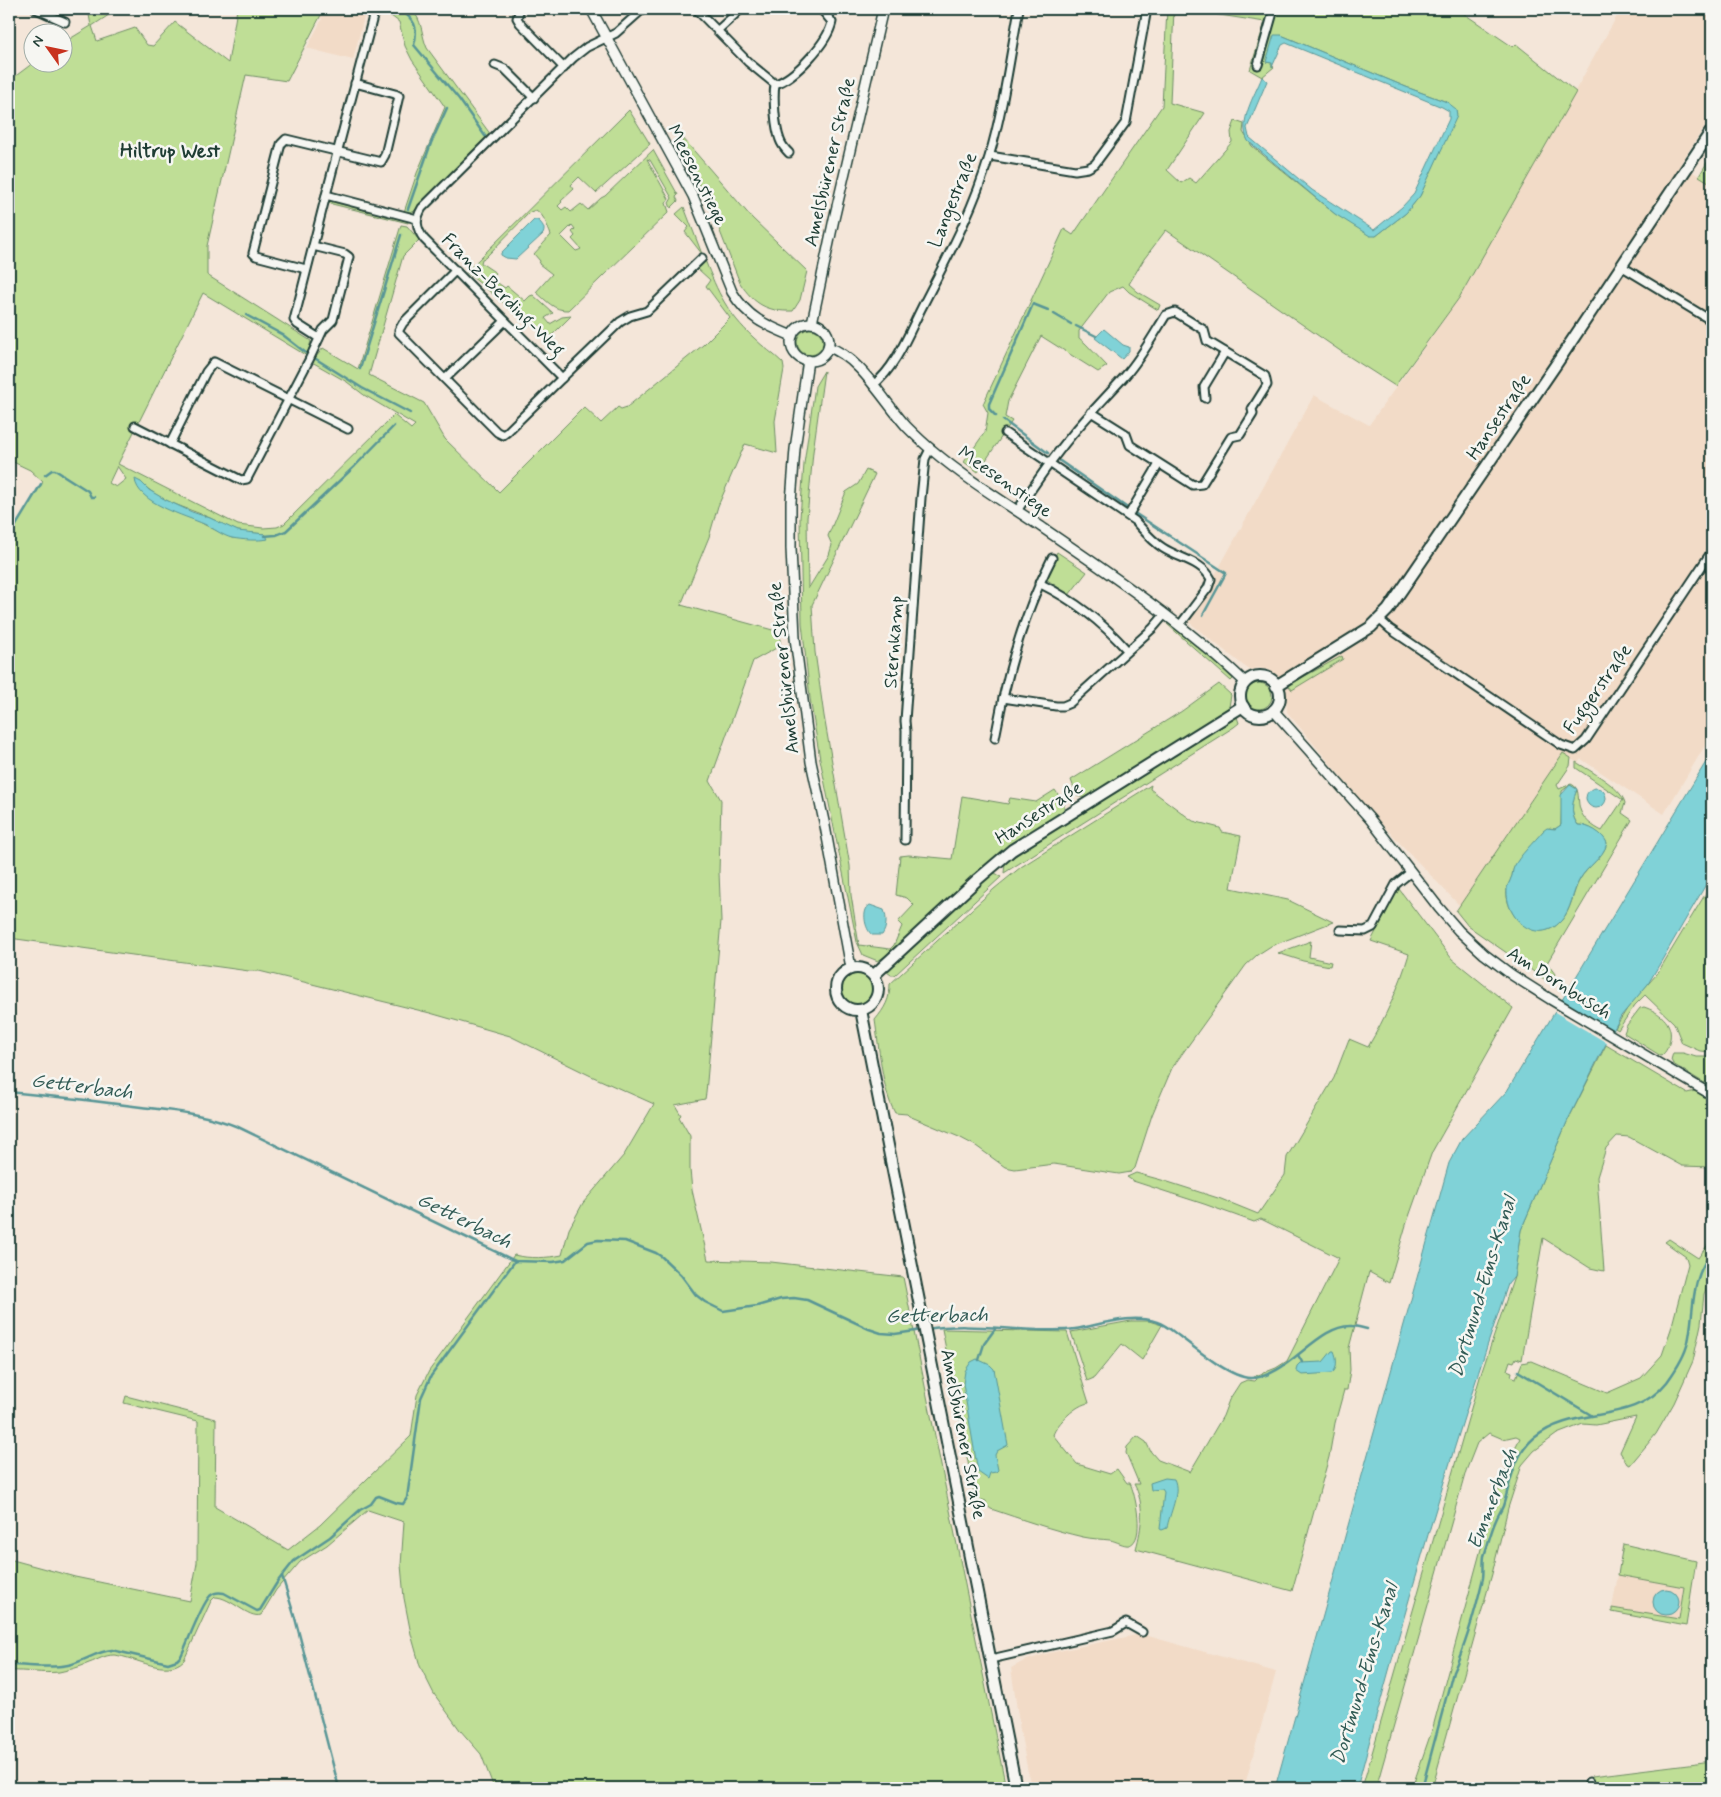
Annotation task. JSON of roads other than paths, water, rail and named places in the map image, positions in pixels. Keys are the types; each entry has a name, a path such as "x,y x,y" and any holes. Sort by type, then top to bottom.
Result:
{"main road":[{"name":"Hansestraße","path":"1276,686 1364,632 1380,620 1396,600 1712,130"},
{"path":"1263,676 1276,686 1279,700 1274,710 1265,715 1255,715 1243,706 1240,695 1245,682 1251,678 1263,676"},
{"name":"Hansestraße","path":"874,975 984,873 1012,850 1243,706"},
{"path":"851,968 864,969 874,975 878,982 877,996 874,1002 862,1010 846,1007 838,999 836,994 837,983 846,970 851,968"},
{"name":"Amelsbürener Straße","path":"862,1010 1016,1788"}],"street":[{"path":"36,9 65,22"},
{"path":"319,338 294,320 375,9"},
{"name":"Meesenstiege","path":"591,9 693,196 732,292 756,320 792,336"},
{"path":"326,195 417,219 422,208 564,68 587,47 616,32 643,9"},
{"path":"696,9 748,62 775,84"},
{"path":"718,30 741,9"},
{"path":"775,84 787,79 804,63 826,36 832,22 821,9"},
{"name":"Amelsbürener Straße","path":"812,323 883,9"},
{"name":"Langestraße","path":"873,385 888,371 941,271 967,217 990,156 1019,9"},
{"path":"990,156 1075,170 1088,168 1095,164 1126,122 1147,9"},
{"path":"1258,65 1274,9"},
{"path":"519,11 517,18 520,23 564,68"},
{"path":"495,65 505,69 534,98"},
{"path":"306,269 256,256 253,253 281,144 286,139 381,162 385,155 399,96 355,83"},
{"path":"775,84 774,96 778,135 780,142 789,153"},
{"name":"Franz-Berding-Weg","path":"417,219 419,231 424,239 562,378 620,322 653,306 702,258"},
{"path":"134,426 241,480 246,480 323,330 333,320 349,257 345,254 313,246"},
{"path":"1622,266 1712,321"},
{"path":"456,270 403,323 399,330 401,335 497,432 503,435 562,378"},
{"path":"1017,511 1049,464 1091,412 1142,355 1166,315 1175,312 1204,330 1207,342 1265,376 1267,385 1252,409 1253,414 1240,435 1231,437 1202,484 1193,485 1159,464 1130,445 1126,434 1091,412"},
{"path":"445,379 505,321"},
{"path":"812,323 824,329 828,335 828,348 820,358 808,360 796,354 792,348 792,336 799,326 812,323"},
{"name":"Meesenstiege","path":"828,348 844,354 907,426 956,469 1100,566 1180,625 1245,682"},
{"path":"1205,398 1204,386 1225,352"},
{"name":"Amelsbürener Straße","path":"808,360 796,434 791,502 795,638 811,762 825,826 851,968"},
{"path":"170,444 206,372 214,362 348,429"},
{"path":"1005,433 1135,521 1163,548 1181,558 1198,564 1207,571 1212,579 1208,588 1180,625"},
{"name":"Sternkamp","path":"905,840 905,721 921,498 925,459 930,448"},
{"path":"1128,516 1159,464"},
{"name":"Fuggerstraße","path":"1380,620 1390,629 1561,745 1575,750 1586,740 1712,551"},
{"path":"995,738 1002,698 1019,636 1052,558"},
{"path":"1040,583 1064,595 1088,612 1127,650"},
{"path":"1002,698 1063,706 1075,698 1165,614"},
{"name":"Am Dornbusch","path":"1274,710 1370,819 1460,931 1484,954 1512,975 1550,999 1712,1095"},
{"path":"1340,930 1365,931 1373,927 1396,884 1411,872"},
{"path":"991,1659 1113,1631 1126,1623 1142,1632"}],"water":[{"path":"1274,35 1281,35 1447,102 1456,109 1457,116 1420,196 1406,213 1376,236 1370,236 1335,214 1248,141 1245,133 1246,117 1262,77 1267,81 1247,128 1249,137 1312,190 1374,230 1402,207 1414,194 1449,119 1449,111 1286,43 1282,45 1272,67 1272,63 1266,62"},
{"path":"534,220 538,220 544,228 543,234 516,259 506,258 501,255 501,253"},
{"path":"1104,329 1123,345 1129,347 1129,351 1122,359 1095,338"},
{"path":"135,479 166,500 192,512 238,531 265,534 268,539 246,540 225,536 204,524 153,502 144,495"},
{"name":"Dortmund-Ems-Kanal","path":"1712,752 1712,874 1648,984 1621,1016 1567,1122 1521,1230 1514,1277 1508,1284 1447,1472 1357,1788 1275,1788 1449,1163 1462,1139 1507,1091"},
{"path":"1570,785 1577,789 1573,807 1575,821 1578,825 1591,828 1599,833 1607,843 1599,858 1580,879 1565,916 1561,921 1552,928 1542,931 1533,930 1524,926 1511,910 1507,886 1519,858 1543,831 1547,828 1555,829 1561,825 1561,795"},
{"path":"1592,788 1600,788 1606,794 1606,802 1600,808 1592,808 1586,802 1586,794"},
{"path":"870,905 884,910 886,923 882,935 872,935 867,928 865,915 867,907"},
{"path":"1332,1351 1335,1354 1336,1363 1332,1373 1302,1375 1296,1371 1300,1363 1323,1362"},
{"path":"977,1359 994,1369 1008,1445 997,1451 995,1455 998,1470 990,1473 988,1479 978,1472 963,1384 965,1371 971,1362"},
{"path":"1165,1478 1174,1479 1176,1491 1167,1528 1162,1530 1160,1529 1164,1492 1162,1489 1151,1490 1150,1483"},
{"path":"1666,1589 1675,1593 1679,1602 1675,1611 1666,1615 1657,1611 1653,1602 1657,1593"}],"waterway":[{"path":"400,9 414,24 416,33 414,45 459,99 485,136"},
{"path":"408,209 431,143 447,108"},
{"path":"360,369 401,235"},
{"path":"996,416 989,409 989,404 1033,304 1048,310"},
{"path":"1054,314 1071,324"},
{"path":"246,315 283,335 306,353"},
{"path":"1076,326 1096,336"},
{"path":"316,359 362,388 410,413"},
{"path":"1003,420 1048,453"},
{"path":"264,536 276,535 286,531 394,426"},
{"path":"1060,461 1126,507"},
{"path":"45,475 55,470 88,491 91,497 94,497"},
{"path":"9,537 41,484"},
{"path":"1136,514 1226,573 1203,615"},
{"name":"Getterbach","path":"9,1092 178,1112 202,1116 238,1127 515,1261 553,1262 565,1260 588,1242 598,1240 625,1241 662,1257 681,1275 696,1295 723,1311 794,1298 807,1300 881,1333 895,1334 922,1330"},
{"name":"Emmerbach","path":"1422,1788 1453,1672 1477,1602 1483,1578 1484,1556 1521,1453 1534,1438 1550,1428 1567,1421 1620,1411 1637,1405 1653,1396 1667,1382 1685,1353 1696,1285 1712,1252"},
{"path":"9,1665 61,1666 74,1664 101,1652 112,1650 168,1663 177,1660 181,1656 202,1608 212,1595 224,1593 257,1611 260,1610 278,1581 294,1561 330,1537 360,1510 371,1504 376,1497 379,1496 403,1504 407,1498 421,1398 431,1376 515,1261"},
{"name":"Getterbach","path":"927,1329 968,1326 1065,1330 1126,1319 1147,1320 1166,1326 1232,1373 1250,1378 1264,1376 1277,1370 1326,1333 1352,1326 1367,1329"},
{"path":"979,1360 984,1344 995,1329"},
{"path":"1298,1355 1302,1362"},
{"name":"Getterbach","path":"1518,1371 1591,1415"},
{"path":"282,1576 295,1618 339,1788"}],"district":[{"name":"Hiltrup West","path":"170,151"}]}
